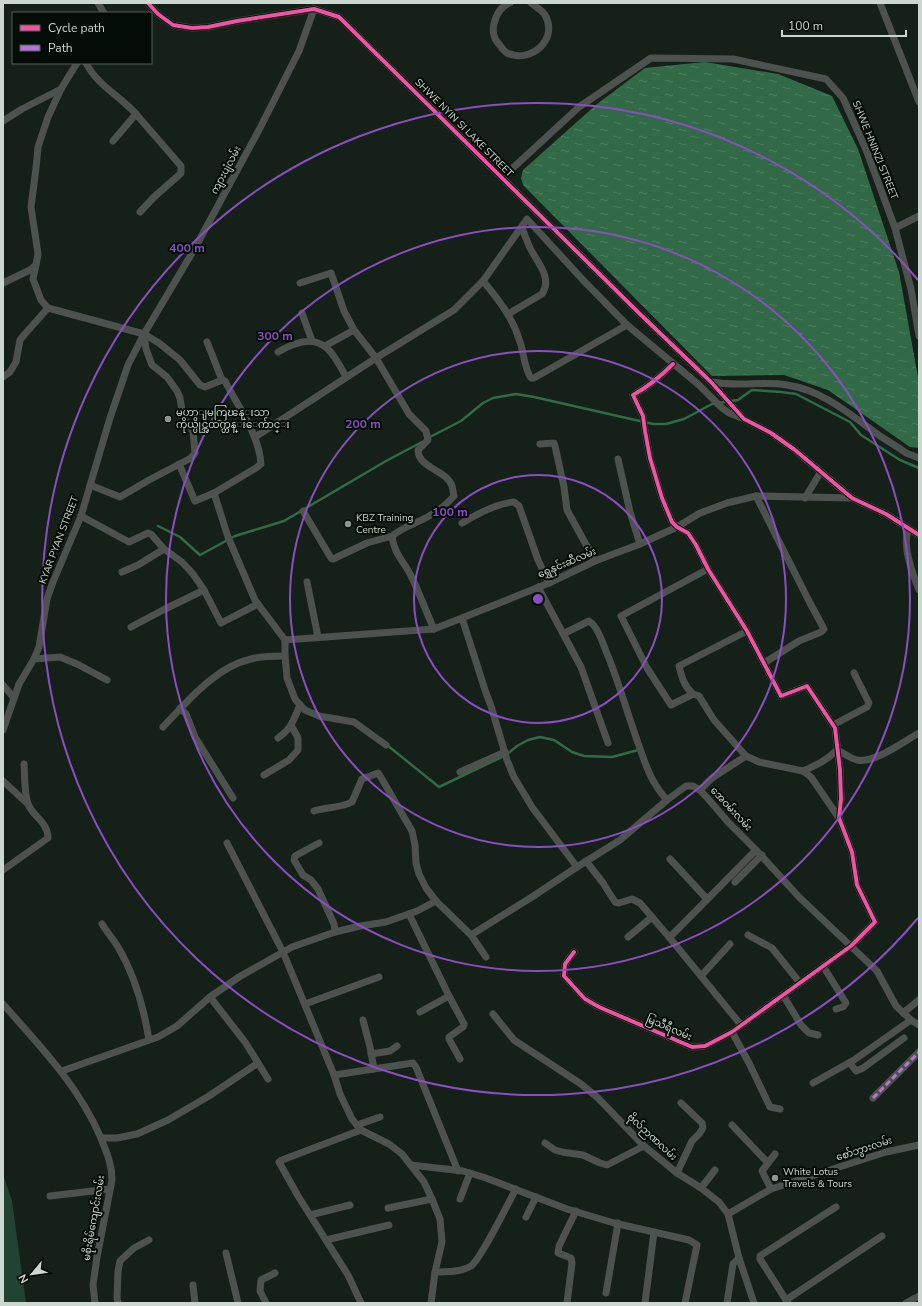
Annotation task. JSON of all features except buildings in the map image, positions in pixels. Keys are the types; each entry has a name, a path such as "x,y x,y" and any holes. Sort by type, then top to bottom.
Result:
{"street":[{"path":"98,3 103,12"},
{"name":"SHWE NYIN SI LAKE STREET","path":"148,3 158,14 173,25 192,28 208,27 237,20 314,9 339,17 711,382 744,419"},
{"path":"510,3 497,14 493,28 497,42 507,52 520,56 535,53 545,43 549,29 545,14 531,3"},
{"path":"880,3 919,102"},
{"name":"ကျားပျံလမ်း","path":"144,334 195,248 259,130 299,51 314,9"},
{"name":"SHWE HNINZI STREET","path":"502,178 579,107 651,58 733,59 826,79 842,98 867,152 895,228 911,289 919,336"},
{"path":"76,64 61,89 48,116 38,147 31,207 38,254 33,279 41,300 48,308 144,334 172,353 200,385 205,387 222,380"},
{"path":"87,64 100,82 128,105 181,166 178,176 154,197 140,212"},
{"path":"3,121 22,109 61,89"},
{"path":"113,141 136,114"},
{"path":"895,228 919,216"},
{"path":"255,437 346,377 454,310 483,281 527,219 627,325 722,408 771,433 795,450 820,473 852,498 886,514 919,535"},
{"path":"508,314 542,294 545,289 546,281 544,271 530,248 522,227"},
{"path":"3,283 30,270 36,265"},
{"path":"300,283 331,273 344,311 354,330 376,358 409,414 426,431 427,438 418,450 418,455 423,462 436,470 452,485 454,496 430,516 398,531 392,536 367,543 333,559 303,511"},
{"path":"483,281 508,314 520,341 531,378 534,378 627,325"},
{"path":"3,377 10,372 16,362 20,340 48,308"},
{"path":"302,314 312,342"},
{"path":"325,346 354,330"},
{"path":"90,484 120,497 191,458 195,453 193,431 183,417 180,398 174,385 168,377 152,365 146,349 144,334"},
{"name":"KYAR PYAN STREET","path":"3,730 19,684 34,659 39,647 47,599 81,516 118,391 128,365 144,334"},
{"path":"278,352 295,344 306,341 325,346 331,351 346,377"},
{"path":"179,464 195,501 214,493 261,464 255,437 225,381 222,380 207,342"},
{"path":"673,364 654,382 633,395 643,416 650,458 662,498 672,522 677,527 688,533 696,545 708,569 747,631 781,696 807,686 834,725 840,770 841,798 839,818"},
{"path":"711,382 726,385 776,384 804,389 836,405 906,453 919,458"},
{"path":"540,444 554,443 564,487 567,510 595,562"},
{"path":"618,459 630,512 640,544"},
{"path":"805,498 820,473"},
{"path":"214,493 230,540 258,604 285,640 287,678 295,699 305,710 319,716 354,722 386,745"},
{"path":"756,496 824,629 821,632 799,641 764,663"},
{"name":"ရွှေနှင်းဆီလမ်း","path":"285,640 434,629 549,583 640,544 677,527 700,513 744,498 756,496 852,498"},
{"path":"462,523 486,510 509,502 514,502 519,506 533,547 549,583"},
{"path":"81,516 129,542 150,533 164,549 182,562 204,590 221,623 258,604"},
{"path":"909,529 906,534 907,547 910,564 919,590"},
{"path":"392,536 393,547 412,576 419,598 434,629"},
{"path":"122,572 138,565 164,549"},
{"path":"693,694 671,706 647,668 621,616 708,569"},
{"path":"307,582 318,638"},
{"path":"538,587 581,667 608,743"},
{"path":"131,627 204,590"},
{"path":"462,618 514,777 523,793 577,867"},
{"path":"563,634 589,621 593,623 611,664 644,763 652,780 667,800"},
{"path":"747,631 679,666 683,681 687,689 693,694 699,696 714,720 735,746 746,756 759,762 803,771 811,777 839,818"},
{"path":"163,727 205,684 236,664 250,659 285,656"},
{"path":"34,659 60,657 107,680"},
{"path":"834,725 867,707 869,703 854,673"},
{"path":"3,685 14,698"},
{"path":"278,738 287,732 291,726 300,705"},
{"path":"180,708 186,714 195,737 233,798"},
{"path":"264,775 289,760 298,750 298,738 291,726"},
{"path":"838,750 857,760 865,760 883,753 919,733"},
{"path":"803,771 829,758 838,750"},
{"path":"460,772 506,755"},
{"path":"700,790 712,778 746,756"},
{"path":"24,764 28,804"},
{"path":"314,811 342,806 352,802 362,779 378,772 412,831 415,845 416,863 419,874 426,888 436,901 471,935 486,957"},
{"path":"3,781 28,804 32,811 40,819 47,828 48,838 3,870"},
{"name":"အေဝမ်းလမ်း","path":"471,935 532,898 586,860 620,840 667,800 686,786 693,786 700,790 728,822 759,852 799,896 877,971 896,1006 911,1020 919,1025"},
{"name":"မြသီရီလမ်း","path":"574,952 565,964 564,976 585,999 599,1007 692,1047 705,1046 732,1032 800,984 851,946 875,922 857,885 852,852 839,818"},
{"path":"227,843 283,952 334,1075 340,1094 352,1119 359,1127 389,1144 402,1154 424,1182 432,1199 440,1219 442,1242 435,1272 431,1303"},
{"path":"319,843 295,856 294,860 303,875 311,880 318,889 334,924 335,932"},
{"path":"734,882 759,852"},
{"path":"668,937 759,852"},
{"path":"670,859 707,899"},
{"path":"586,860 615,902 619,904 632,899 640,903 741,1025"},
{"path":"62,1071 158,1037 177,1026 210,997 239,977 304,942 335,932 386,922 409,914 436,901"},
{"path":"409,914 464,1024 463,1027 449,1037 460,1059"},
{"path":"628,937 652,917"},
{"path":"102,924 118,947 127,965 145,1016 149,1040"},
{"path":"748,935 772,948 800,984"},
{"path":"701,976 730,944"},
{"path":"823,966 846,1003 836,1010"},
{"path":"305,1004 378,977"},
{"path":"783,995 801,1025 809,1033 818,1035"},
{"path":"420,1012 449,996"},
{"path":"210,997 245,1042 268,1079"},
{"path":"903,1013 919,1000"},
{"name":"မစိုးရိမ်ကျောင်းလမ်း","path":"3,1004 62,1071 93,1120 112,1168 110,1189 93,1285 95,1303"},
{"name":"ဗိုလ်ဉာဏလမ်း","path":"493,1014 514,1040 581,1084 598,1098 644,1146 677,1173 701,1188 719,1202 728,1214 739,1258 754,1303"},
{"path":"363,1020 374,1069"},
{"path":"813,1083 850,1063 911,1020"},
{"path":"732,1032 770,1107 780,1110"},
{"path":"850,1063 856,1071 863,1068 904,1038"},
{"path":"371,1054 390,1051 396,1046"},
{"path":"873,1098 919,1052"},
{"path":"101,1138 117,1138 137,1134 168,1120 258,1063"},
{"path":"334,1075 413,1063 416,1067 458,1171"},
{"path":"677,1173 692,1141 703,1128 702,1123 681,1103"},
{"path":"361,1303 348,1275 298,1196 279,1162 380,1117"},
{"path":"732,1125 768,1163"},
{"path":"545,1143 555,1150 583,1155 607,1165 644,1146"},
{"name":"စော်ဘွားလမ်း","path":"728,1214 771,1189 886,1152 919,1145"},
{"path":"771,1189 762,1171 775,1154"},
{"path":"411,1165 470,1173 576,1211 618,1224 689,1240 697,1245 685,1303"},
{"path":"701,1188 715,1170"},
{"path":"460,1199 470,1173"},
{"path":"50,1196 110,1189"},
{"path":"435,1272 458,1271 472,1265 482,1252 516,1189"},
{"path":"526,1217 536,1197"},
{"path":"388,1208 432,1199"},
{"path":"310,1215 350,1205"},
{"path":"836,1207 760,1256 760,1259 787,1301 882,1236"},
{"path":"567,1303 572,1263 571,1258 558,1252 559,1246 576,1211"},
{"path":"606,1293 618,1224"},
{"path":"326,1240 389,1225"},
{"path":"644,1303 654,1232"},
{"path":"118,1303 118,1271 120,1261 134,1248 149,1240"},
{"path":"226,1253 238,1303"},
{"path":"727,1303 733,1264 739,1258"},
{"path":"266,1303 260,1291 261,1280 275,1273"},
{"path":"193,1285 195,1303"},
{"path":"906,1303 919,1296"}],"shaded area":[{"path":"3,1174 12,1201 26,1303 3,1303"}],"water":[{"path":"705,62 778,74 832,96 858,149 899,272 919,383 919,448 910,447 828,390 784,375 712,376 523,185 521,178 523,170 597,104 645,68"}],"waterway":[{"path":"428,438 461,421 483,403 493,398 516,394 653,424 666,424 684,419 712,404 738,400 752,390 796,394 850,422 861,435 900,460 919,468"},
{"path":"158,526 180,537 200,555 235,536 284,521 386,461 422,442"},
{"path":"387,745 439,787 506,755 517,746 528,740 540,737 554,740 572,752 584,756 612,757 638,750"}],"marked path":[{"path":"873,1098 919,1052"}],"cycle path":[{"path":"148,3 158,14 173,25 192,28 208,27 314,9 339,17 711,382 744,419 771,433 795,450 852,498 886,514 919,535"},
{"path":"574,952 565,964 564,976 585,999 599,1007 692,1047 705,1046 732,1032 851,946 875,922 857,885 852,852 839,818 841,799 840,770 835,728 807,686 781,696 747,631 708,569 696,545 688,533 677,527 672,522 662,498 650,458 643,416 633,395 654,381 673,364"}],"place":[{"name":"မဟာျမကြၽန္းသာ ကိုယ္ပိုင္အထက္တန္းေက်ာင္း","path":"168,419"},
{"name":"KBZ Training Centre","path":"348,524"},
{"name":"White Lotus Travels & Tours","path":"775,1178"}]}
